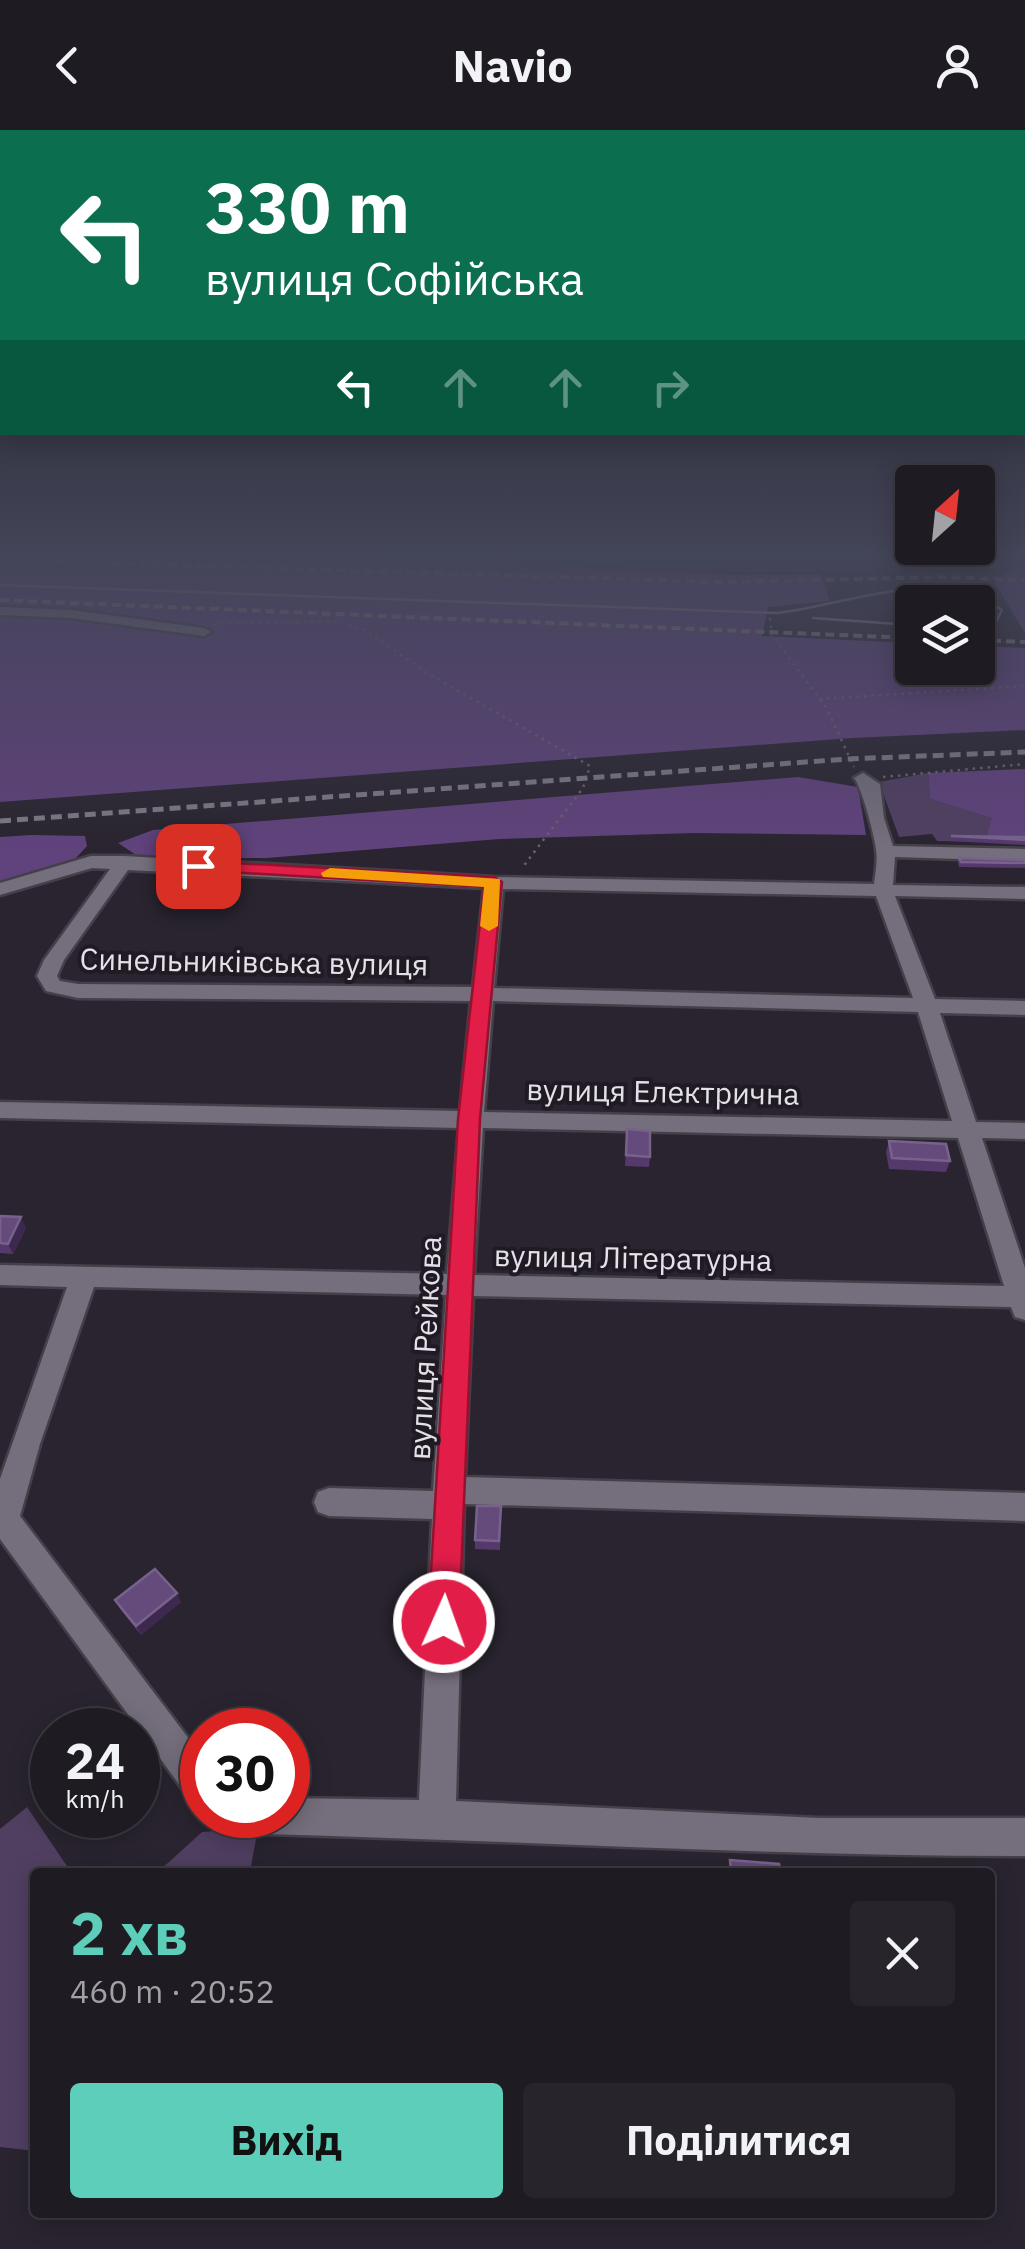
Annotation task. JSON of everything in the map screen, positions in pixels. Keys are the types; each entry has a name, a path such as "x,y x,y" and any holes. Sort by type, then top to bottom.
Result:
{"street":[{"path":"867,781 886,851 883,889 927,1006 1024,1301"},
{"path":"886,851 1025,854"},
{"path":"0,889 92,862 124,862 502,883 1025,893"},
{"name":"Синельниківська вулиця","path":"124,862 54,960 47,976 53,986 78,991 481,994 1025,1008"},
{"name":"вулиця Рейкова","path":"437,1819 448,1498 469,1119 481,994 502,883"},
{"name":"вулиця Електрична","path":"0,1110 1025,1130"},
{"name":"вулиця Літературна","path":"0,1275 1024,1301"},
{"path":"84,1278 25,1444 4,1520 180,1756"},
{"path":"329,1502 448,1498 1025,1507"},
{"path":"310,1817 818,1837 1025,1837"}],"path":[{"path":"398,653 590,766 583,788 502,883"},
{"path":"785,653 819,699 847,760 867,781 900,773 1025,764"},
{"path":"819,699 1025,686"}],"shaded area":[{"path":"0,653 895,653 895,685 995,685 995,653 1025,653 1025,730 852,738 0,802"},
{"path":"1025,769 1025,842 985,842 992,818 930,799 928,773"},
{"path":"928,773 930,799 993,818 985,842 937,841 932,834 899,837 879,782"},
{"path":"798,777 858,787 866,835 693,833 499,839 267,858 142,859 118,843 153,830"},
{"path":"85,836 87,846 75,859 0,883 0,837"},
{"path":"27,1807 30,1838 48,1838 68,1868 30,1868 30,2150 0,2147 0,1829"},
{"path":"195,1838 256,1838 251,1868 162,1868"}],"building":[{"path":"951,836 1025,837 1025,840"},
{"path":"959,858 1025,860 1025,863 961,862"},
{"path":"627,1129 650,1131 650,1157 626,1155"},
{"path":"889,1141 946,1144 950,1161 892,1158"},
{"path":"0,1216 21,1217 8,1244 0,1243"},
{"path":"477,1506 501,1506 499,1541 475,1540"},
{"path":"155,1569 177,1593 136,1626 115,1600"},
{"path":"730,1860 779,1864 780,1868 731,1868"}],"railway":[{"path":"0,821 847,759 1025,752"}],"slow traffic":[{"path":"330,873 494,882 489,926"}],"route":[{"path":"198,866 494,882 469,1119 444,1622"}]}
